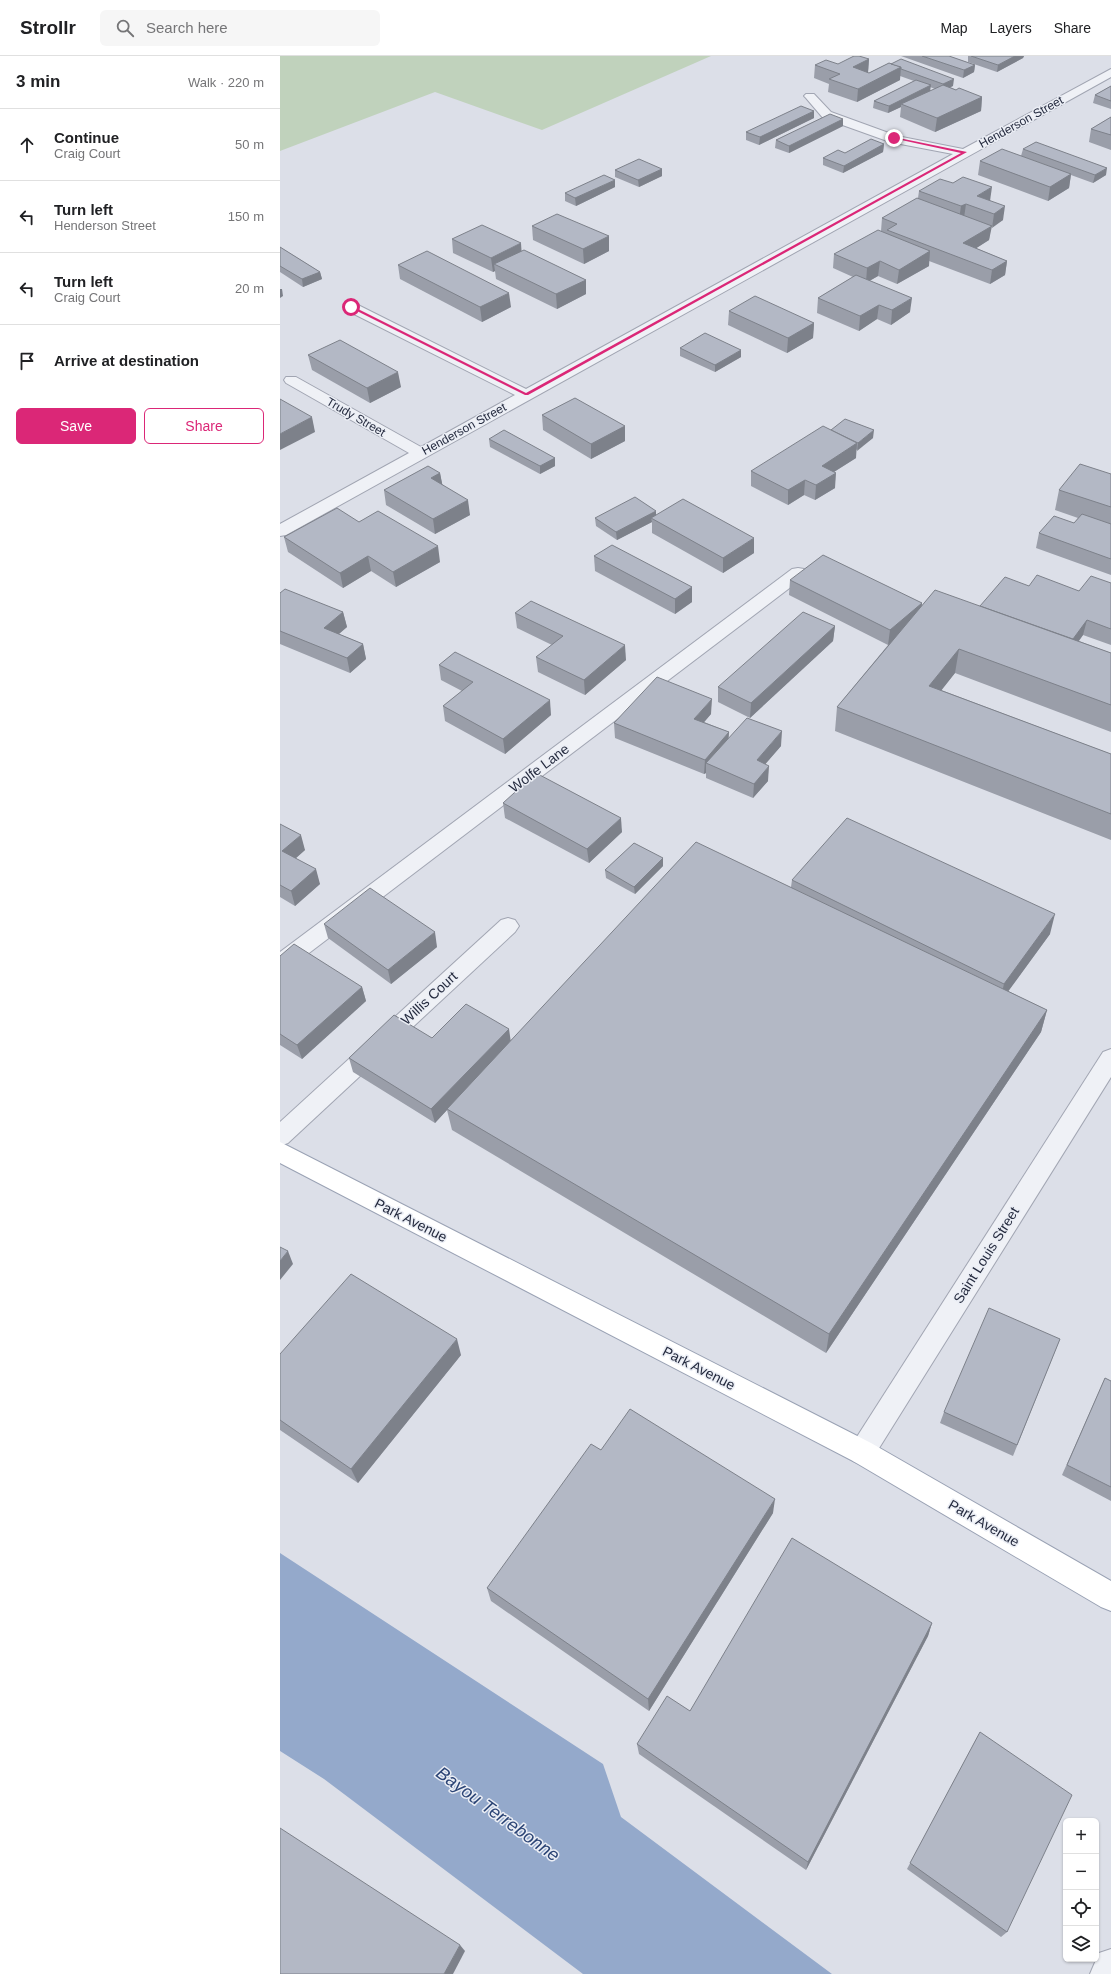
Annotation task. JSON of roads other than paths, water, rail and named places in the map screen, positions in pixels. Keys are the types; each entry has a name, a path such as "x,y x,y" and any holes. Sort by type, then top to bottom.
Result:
{"main road":[{"name":"Park Avenue","path":"280,1152 862,1452 1111,1597"}],"street":[{"name":"Henderson Street","path":"280,531 1111,72"},
{"path":"810,96 827,115 894,138 965,152"},
{"path":"351,307 526,394"},
{"name":"Trudy Street","path":"291,380 420,454"},
{"name":"Wolfe Lane","path":"280,963 798,573"},
{"name":"Willis Court","path":"280,1136 508,926"},
{"name":"Saint Louis Street","path":"862,1452 1111,1058"},
{"path":"1106,1974 1111,1965"}],"water":[{"name":"Bayou Terrebonne","path":"280,1553 603,1764 621,1817 832,1974 583,1974 324,1779 280,1751"}]}
